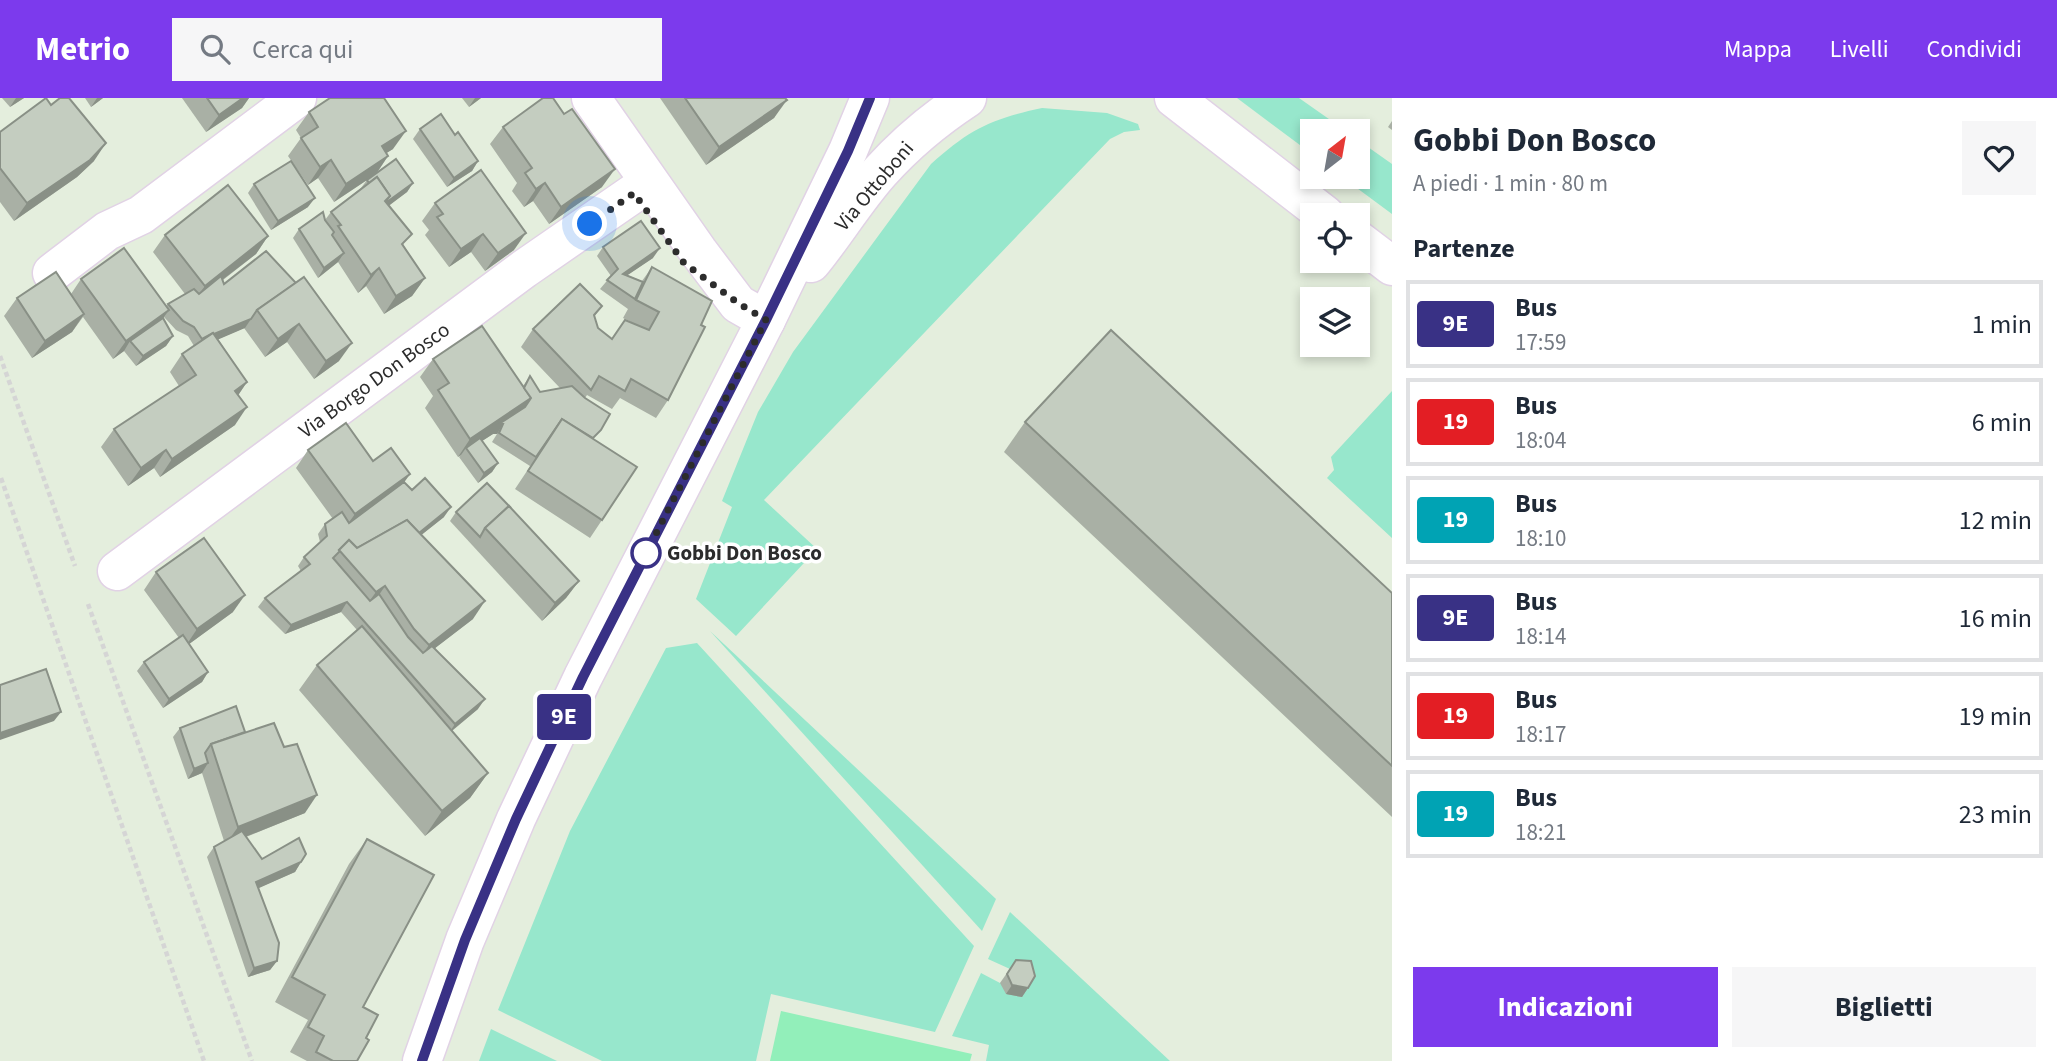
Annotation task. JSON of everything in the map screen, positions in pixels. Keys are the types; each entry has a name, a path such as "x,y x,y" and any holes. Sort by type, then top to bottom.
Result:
{"street":[{"path":"52,272 107,231 141,215 297,98"},
{"path":"565,98 684,263 752,312"},
{"path":"590,98 698,251 752,312"},
{"path":"422,1061 465,940 522,807 752,312 848,151 870,98"},
{"name":"Via Ottoboni","path":"752,312 911,141 940,115 967,98"},
{"path":"1147,98 1208,126"},
{"path":"1174,98 1309,203"},
{"name":"Via Borgo Don Bosco","path":"117,571 524,269 634,193"},
{"path":"1370,249 1392,266"}],"path":[{"path":"0,356 79,578"},
{"path":"1,478 204,1061"},
{"path":"89,604 252,1061"}],"green space":[{"path":"1237,98 1299,98 1329,119 1300,119 1300,145"},
{"path":"1042,108 1107,113 1138,124 1140,130 1124,132 1110,139 764,500 817,549 736,636 696,599 732,507 722,501 758,412 793,352 931,164 982,127 1009,116"},
{"path":"1370,148 1392,164 1392,214 1358,189 1370,189"},
{"path":"1392,391 1392,538 1327,478 1334,470 1331,457"},
{"path":"710,631 996,899 982,931"},
{"path":"697,643 974,946 935,1032 771,994 756,1061 602,1061 498,1010 570,831 666,648"},
{"path":"1010,912 1170,1061 986,1061 989,1045 952,1036 981,973 1000,983 1024,971 1010,969 988,959"},
{"path":"781,1011 972,1054 970,1061 770,1061"},
{"path":"491,1029 557,1061 479,1061"}],"building":[{"path":"46,98 51,105 60,98 69,98 106,143 90,160 27,203 0,168 0,132"},
{"path":"207,98 243,98 219,115"},
{"path":"330,98 384,98 406,131 382,146 388,156 346,184 331,160 320,167 301,138 318,127 309,112"},
{"path":"543,98 553,98 564,114 572,109 615,169 561,207 545,183 536,189 525,173 532,168 503,127"},
{"path":"685,98 785,98 787,100 719,147"},
{"path":"441,114 455,135 458,132 478,161 454,178 420,129"},
{"path":"396,159 413,183 387,202 390,196 377,177 369,183 367,180"},
{"path":"291,161 315,198 278,221 254,184"},
{"path":"481,170 526,233 498,253 483,234 461,249 437,217 443,214 435,203"},
{"path":"377,177 390,196 385,201 412,234 402,244 425,278 396,296 379,268 371,275 331,212"},
{"path":"228,185 268,236 205,286 165,235"},
{"path":"323,212 325,220 334,232 332,235 344,253 324,268 299,229"},
{"path":"641,221 660,248 623,274 643,282 635,299 607,280 618,269 603,247"},
{"path":"124,248 169,310 126,341 81,279"},
{"path":"266,251 296,283 257,310 251,319 202,339 194,327 183,321 168,304 194,289 199,294 221,276 224,284"},
{"path":"652,267 712,301 701,325 705,327 668,400 631,379 625,391 599,376 591,390 533,329 580,284 602,306 594,315 598,328 612,339 625,320 649,330 659,312 636,300"},
{"path":"56,272 84,314 45,341 17,298"},
{"path":"304,277 352,343 326,361 299,324 278,339 257,310"},
{"path":"163,318 173,336 143,356 130,341"},
{"path":"482,326 531,398 470,439 438,390 449,383 433,359"},
{"path":"1111,330 1392,593 1392,766 1025,422"},
{"path":"213,333 247,382 235,391 247,407 172,459 166,450 141,468 114,429 196,375 182,354"},
{"path":"530,376 540,392 572,386 610,414 601,430 593,438 562,419 536,457 499,433 503,424 499,424 525,407 531,398 524,388"},
{"path":"562,419 637,467 602,520 528,471"},
{"path":"346,423 373,461 391,448 410,474 355,514 308,450"},
{"path":"480,438 498,463 484,473 466,448"},
{"path":"425,478 451,507 419,533 407,520 357,548 349,540 333,558 370,601 379,594 408,637 423,653 432,646 485,699 455,724 347,602 291,625 265,598 310,564 304,557 327,536 325,524 342,512 349,523 404,482 412,490"},
{"path":"487,483 511,508 509,506 485,528 480,537 456,512"},
{"path":"509,506 579,581 555,603 485,528"},
{"path":"407,520 485,601 429,645 414,629 385,586 376,592 339,550 349,540 357,548"},
{"path":"204,538 245,595 197,629 156,572"},
{"path":"362,626 488,773 442,811 317,665"},
{"path":"183,635 208,672 169,699 144,662"},
{"path":"46,669 61,712 0,733 0,685"},
{"path":"236,706 245,732 211,744 205,753 208,763 194,769 180,728"},
{"path":"274,723 284,747 297,744 317,795 238,827 211,744"},
{"path":"242,831 262,859 299,838 306,854 301,862 256,882 279,943 277,961 254,968 214,847"},
{"path":"367,839 434,875 363,1007 378,1015 366,1038 369,1040 357,1061 333,1061 316,1052 324,1036 308,1027 325,995 292,977"},
{"path":"1016,960 1031,961 1035,976 1028,988 1012,985 1007,974"}],"bus line":[{"name":"9E","path":"422,1061 465,940 516,819 583,677 766,320 848,151 870,98"}],"place":[{"name":"Gobbi Don Bosco","path":"646,553"}],"route":[{"path":"590,224 634,193 684,263 766,320 646,553"}]}
